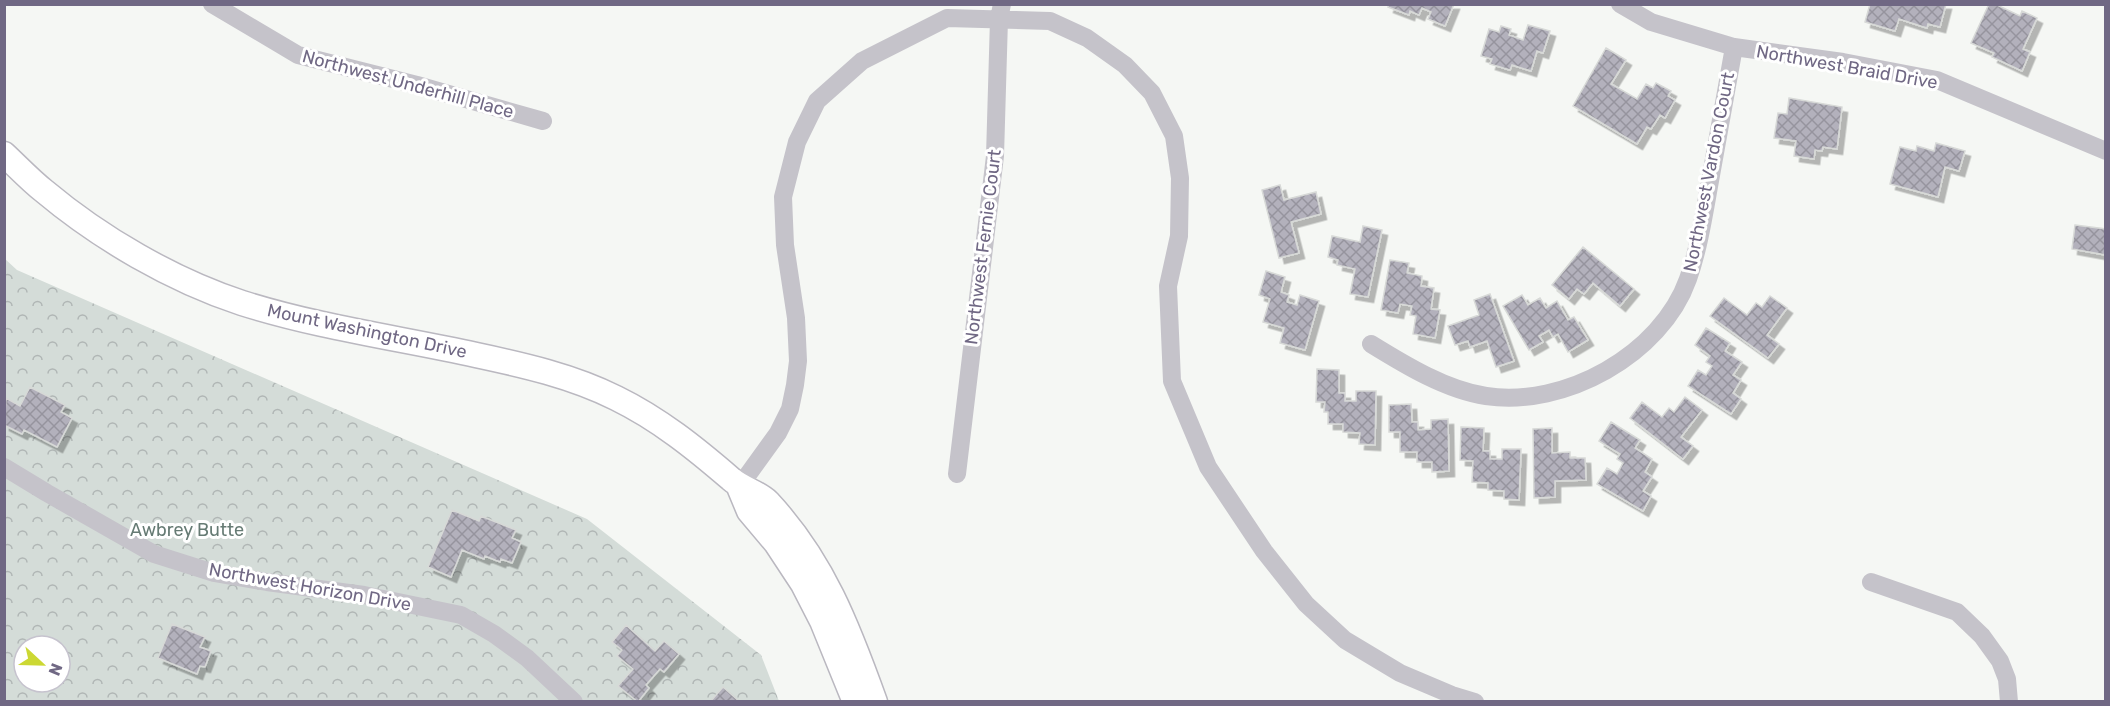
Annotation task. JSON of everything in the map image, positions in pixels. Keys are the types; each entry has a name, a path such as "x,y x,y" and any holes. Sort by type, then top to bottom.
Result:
{"main road":[{"name":"Mount Washington Drive","path":"4,154 42,190 91,227 131,252 186,280 241,302 314,321 499,360 576,381 646,415 688,443 739,486 765,499 799,541 822,575 845,623 875,702"},
{"name":"Mount Washington Drive","path":"739,486 750,511 776,543 822,621 855,702"}],"street":[{"name":"Northwest Underhill Place","path":"212,4 298,55 417,85 543,121"},
{"name":"Northwest Braid Drive","path":"1620,4 1651,22 1734,47 1843,62 1937,80 2106,151"},
{"name":"Northwest Fernie Court","path":"957,474 995,156 1001,12"},
{"path":"739,486 778,433 790,409 795,385 798,361 796,318 785,244 783,196 797,142 818,101 862,61 947,18 1001,12 1050,21 1087,38 1125,65 1152,93 1174,136 1180,178 1179,236 1168,286 1172,381 1208,467 1263,551 1305,604 1345,640 1400,673 1475,702"},
{"name":"Northwest Vardon Court","path":"1371,344 1430,378 1484,396 1505,398 1534,397 1567,389 1620,363 1655,334 1675,307 1688,279 1701,230 1734,47"},
{"name":"Northwest Horizon Drive","path":"4,467 154,554 194,567 214,573 267,582 364,595 461,615 494,634 527,658 574,702"},
{"path":"1871,582 1957,612 1982,636 2000,661 2007,679 2009,702"}],"green space":[{"name":"Awbrey Butte","path":"4,258 17,270 587,519 761,655 779,701 5,701"}],"building":[{"path":"1389,4 1454,4 1445,26 1428,19 1431,12 1422,8 1419,15 1410,11 1409,15 1388,7"},
{"path":"1870,4 1946,4 1940,27 1928,24 1927,28 1899,19 1895,31 1865,22"},
{"path":"1989,4 1995,4 2020,16 2022,11 2037,18 2023,49 2030,52 2022,71 1992,57 1994,53 1971,43"},
{"path":"1528,25 1550,31 1543,53 1537,51 1531,71 1512,65 1510,70 1490,64 1492,59 1481,56 1489,29 1499,32 1501,26 1511,29 1509,35 1523,40"},
{"path":"1606,48 1626,60 1611,84 1637,99 1646,84 1653,88 1656,83 1671,91 1668,96 1675,100 1665,118 1660,115 1651,129 1647,127 1637,144 1573,106"},
{"path":"1789,98 1842,107 1837,149 1823,147 1822,151 1815,150 1814,159 1794,156 1796,141 1774,138 1778,113 1787,114"},
{"path":"1936,143 1965,151 1959,171 1945,167 1938,197 1890,184 1900,147 1916,151 1917,146 1934,151"},
{"path":"1280,185 1284,200 1316,192 1321,214 1291,222 1299,253 1279,258 1262,190"},
{"path":"2075,225 2106,229 2106,255 2072,249"},
{"path":"1363,226 1382,230 1368,297 1350,294 1355,269 1337,265 1338,260 1328,257 1332,236 1360,242"},
{"path":"1583,247 1634,289 1620,306 1593,283 1584,294 1577,289 1569,299 1552,285"},
{"path":"1390,260 1409,263 1407,273 1422,276 1421,286 1434,288 1431,309 1440,310 1435,338 1413,334 1416,316 1410,315 1412,306 1400,304 1398,313 1381,310"},
{"path":"1266,271 1285,277 1281,292 1289,295 1287,302 1297,305 1300,295 1319,301 1305,350 1280,343 1284,328 1263,322 1270,299 1259,295"},
{"path":"1490,294 1514,361 1496,367 1487,341 1470,347 1468,341 1455,345 1448,326 1479,315 1474,300"},
{"path":"1522,295 1528,305 1540,298 1546,308 1557,301 1568,320 1574,317 1588,340 1568,352 1558,334 1553,337 1549,330 1539,336 1543,342 1529,350 1503,306"},
{"path":"1770,296 1787,308 1767,335 1779,344 1768,358 1710,316 1724,298 1747,315 1756,303 1762,307"},
{"path":"1706,328 1730,343 1725,351 1742,362 1733,375 1741,380 1733,393 1741,399 1731,414 1688,386 1698,370 1706,375 1712,366 1706,362 1710,356 1695,345"},
{"path":"1317,369 1339,370 1339,393 1345,393 1345,401 1356,401 1356,391 1376,391 1375,445 1359,444 1360,433 1343,432 1343,424 1328,424 1328,412 1324,412 1325,402 1316,402"},
{"path":"30,387 65,405 61,412 72,418 57,447 24,430 22,434 4,425 6,398 20,406"},
{"path":"1685,397 1702,410 1681,437 1693,446 1683,459 1630,418 1642,402 1662,417 1669,408 1674,412"},
{"path":"1411,404 1412,422 1418,422 1418,430 1431,429 1431,420 1448,419 1449,471 1432,472 1432,462 1417,462 1417,452 1400,452 1400,432 1389,432 1389,405"},
{"path":"1611,422 1640,440 1635,448 1652,459 1645,472 1652,477 1643,491 1651,496 1643,511 1597,484 1607,468 1617,474 1623,463 1617,459 1620,454 1599,441"},
{"path":"1461,427 1484,428 1483,451 1490,451 1490,459 1502,459 1502,449 1521,449 1519,500 1504,499 1504,491 1488,490 1488,483 1472,482 1473,461 1460,460"},
{"path":"1552,428 1552,453 1570,452 1570,458 1585,458 1586,480 1555,481 1555,497 1534,498 1533,429"},
{"path":"452,510 479,521 481,516 516,530 512,538 521,542 512,563 501,559 500,562 485,556 484,559 462,550 451,577 428,567"},
{"path":"172,624 205,637 200,647 211,651 205,667 200,666 197,674 158,658"},
{"path":"626,625 655,651 664,641 679,654 664,672 660,669 646,685 649,688 638,702 618,686 633,669 617,656 622,650 612,642"},
{"path":"723,687 740,702 710,702"}]}
